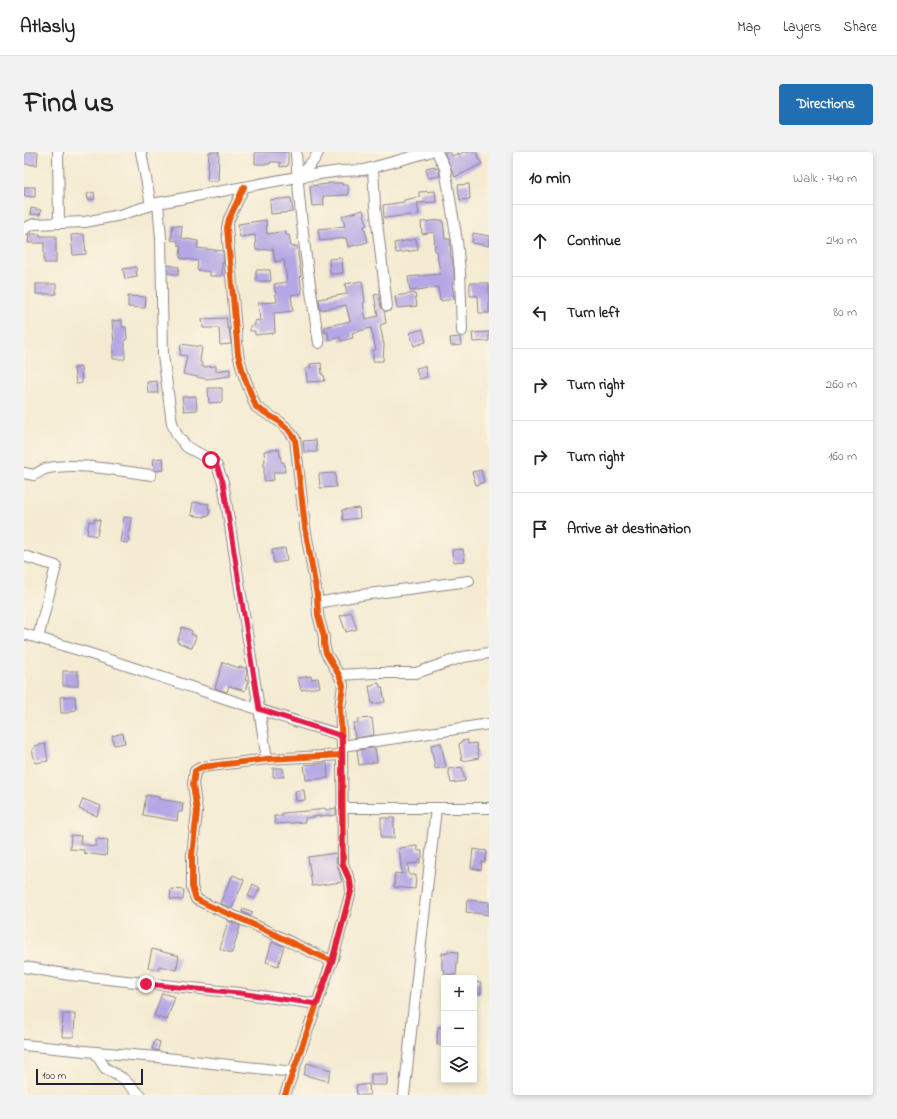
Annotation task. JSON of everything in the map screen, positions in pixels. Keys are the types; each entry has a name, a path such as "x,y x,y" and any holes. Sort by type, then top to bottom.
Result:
{"street":[{"path":"58,152 59,223"},
{"path":"141,152 161,238 163,355 172,422 177,435 187,447 211,460 217,466 223,482 267,759"},
{"path":"296,152 297,177 308,270 319,344"},
{"path":"297,177 313,160 318,152"},
{"path":"24,229 34,224 85,222 120,215 154,204 297,177 341,171 364,170 429,152"},
{"path":"437,152 445,168 457,241 460,272 462,331"},
{"path":"373,168 375,206 386,306"},
{"path":"244,187 229,219 227,228 238,354 244,376 256,407 280,422 288,429 295,439 305,527 318,615 324,637 326,653 343,685 340,708 342,745 342,864 350,881 351,891 332,961 285,1095"},
{"path":"24,473 34,475 44,470 62,467 87,466 151,475"},
{"path":"24,556 56,566 38,638"},
{"path":"317,603 361,595 469,581"},
{"path":"24,634 123,664 259,709 342,745"},
{"path":"339,675 416,673 463,657 489,653"},
{"path":"332,961 251,923 209,907 196,899 192,887 192,855 196,812 193,784 195,771 202,767 267,759 342,745 489,724"},
{"path":"342,808 489,808"},
{"path":"404,1095 436,808"},
{"path":"24,967 70,975 239,993 317,1004"},
{"path":"24,1044 293,1072"},
{"path":"95,1052 105,1068 122,1078 140,1095"}],"building":[{"path":"26,152 38,152 37,165 24,164 24,156"},
{"path":"209,152 219,152 218,181 207,181"},
{"path":"255,152 288,152 288,166 280,167 280,162 255,164"},
{"path":"444,152 450,152 452,156 464,152 476,152 482,164 455,177"},
{"path":"435,166 435,169 438,168 439,170 440,176 428,178 426,168"},
{"path":"328,183 342,183 342,185 348,185 348,195 323,196 324,205 312,206 310,186"},
{"path":"469,184 470,199 460,200 458,185"},
{"path":"24,187 35,187 35,197 24,196"},
{"path":"435,191 436,202 417,203 419,214 384,218 383,205 404,202 404,200 419,197 419,192"},
{"path":"94,192 95,199 88,200 87,194"},
{"path":"291,198 293,212 271,214 270,200"},
{"path":"31,208 41,210 40,215 30,214"},
{"path":"363,210 367,225 364,226 368,242 348,247 346,238 320,241 318,229 345,226 342,216"},
{"path":"266,220 267,234 286,231 286,235 289,235 291,247 297,246 302,293 291,295 293,311 274,313 275,333 255,335 255,331 250,331 250,326 255,325 255,321 260,320 258,303 277,302 274,284 287,282 284,260 275,262 273,249 256,250 255,235 240,237 238,224"},
{"path":"443,220 445,239 450,239 454,272 454,283 452,283 454,299 440,301 438,287 410,291 408,277 440,274 437,251 435,251 434,232 422,234 421,222"},
{"path":"173,225 182,226 181,238 198,241 197,248 223,251 224,263 222,263 222,276 210,276 210,272 197,270 198,261 180,258 181,246 178,245 178,241 171,240"},
{"path":"473,233 489,236 489,246 472,243"},
{"path":"29,234 56,236 56,263 44,263 44,243 28,243"},
{"path":"84,234 86,254 73,255 71,235"},
{"path":"416,239 418,250 396,253 394,243"},
{"path":"342,258 343,273 330,274 329,259"},
{"path":"168,265 179,267 178,275 168,273"},
{"path":"136,267 137,277 125,279 123,269"},
{"path":"256,270 270,270 271,281 256,281"},
{"path":"362,281 365,302 363,303 366,319 378,316 374,295 379,294 381,307 384,311 386,323 380,325 384,345 383,361 373,361 373,350 376,350 371,328 352,333 353,338 341,341 340,337 329,340 328,332 325,333 324,327 350,321 346,305 320,310 319,299 347,294 345,284"},
{"path":"470,283 489,283 489,313 479,313 478,296 470,296"},
{"path":"36,284 56,284 56,294 36,294"},
{"path":"415,293 417,306 397,308 395,296"},
{"path":"128,296 146,297 145,308 128,307"},
{"path":"227,318 227,328 229,328 231,344 220,345 219,328 203,328 202,319"},
{"path":"122,320 122,327 126,327 127,339 125,340 125,359 113,359 114,344 112,321"},
{"path":"423,329 426,342 414,346 410,333"},
{"path":"489,332 489,341 473,342 472,333"},
{"path":"460,337 461,345 451,346 450,338"},
{"path":"181,344 202,347 200,362 202,363 202,367 216,366 216,371 230,369 230,376 207,379 183,374 187,356 180,355"},
{"path":"321,363 322,375 324,375 325,381 307,382 306,368 311,368 310,364"},
{"path":"425,366 427,377 419,379 416,368"},
{"path":"81,367 82,383 76,384 74,368"},
{"path":"157,381 158,393 148,393 147,382"},
{"path":"208,388 222,388 222,402 209,403"},
{"path":"196,396 197,410 184,411 182,397"},
{"path":"316,440 317,452 304,452 303,441"},
{"path":"279,449 281,462 284,462 285,472 273,472 274,480 264,481 264,451"},
{"path":"163,458 164,470 156,471 154,469 153,459"},
{"path":"481,470 484,482 476,485 472,472"},
{"path":"335,473 336,487 320,488 319,474"},
{"path":"193,502 209,504 209,516 205,515 205,517 191,515"},
{"path":"359,508 360,518 343,520 342,510"},
{"path":"124,517 132,518 128,543 120,542"},
{"path":"95,519 100,520 97,536 87,534 89,521 94,522"},
{"path":"285,548 287,561 274,563 272,550"},
{"path":"463,549 465,561 453,562 452,550"},
{"path":"351,612 357,629 346,632 340,616"},
{"path":"182,627 192,631 191,634 196,636 192,648 177,642"},
{"path":"223,662 239,668 246,668 247,673 245,680 248,681 245,691 229,686 227,692 215,688"},
{"path":"63,671 78,671 78,686 63,686"},
{"path":"311,676 311,679 318,678 320,687 301,690 298,678"},
{"path":"379,683 380,687 382,687 385,702 372,704 369,686"},
{"path":"75,696 76,710 70,711 70,713 61,713 60,697"},
{"path":"372,718 374,735 355,738 353,723 358,723 358,719"},
{"path":"123,733 125,743 114,745 112,736"},
{"path":"468,740 468,744 476,743 479,758 462,761 459,744 461,741"},
{"path":"441,743 446,767 435,769 431,745"},
{"path":"45,744 48,761 35,763 32,749 35,748 34,746"},
{"path":"375,748 377,762 359,765 357,750"},
{"path":"327,763 328,778 306,780 304,765"},
{"path":"462,767 465,781 451,783 448,769"},
{"path":"273,768 283,768 284,777 273,777"},
{"path":"304,790 305,800 296,801 295,791"},
{"path":"146,795 183,803 182,812 178,812 177,821 143,815"},
{"path":"83,799 101,806 97,816 79,809"},
{"path":"325,808 326,810 336,808 336,815 305,818 305,822 275,824 274,816 282,816 282,813 319,810"},
{"path":"381,818 394,818 394,838 381,838"},
{"path":"71,835 81,836 80,844 96,846 96,839 108,840 106,856 84,853 84,850 70,849"},
{"path":"417,846 418,851 422,851 420,863 408,864 409,875 416,875 415,889 394,887 395,873 402,874 399,848"},
{"path":"473,849 487,851 485,863 482,862 481,870 471,868"},
{"path":"336,853 337,864 342,882 312,886 308,857"},
{"path":"233,875 244,880 232,908 220,903"},
{"path":"253,884 260,888 255,899 248,896"},
{"path":"171,889 184,890 183,900 170,899"},
{"path":"467,900 489,902 489,915 466,912"},
{"path":"243,908 253,912 251,916 242,912"},
{"path":"228,921 240,926 232,953 220,949"},
{"path":"272,942 284,946 278,966 266,962"},
{"path":"152,949 179,956 176,970 159,966 158,970 148,968"},
{"path":"447,951 458,952 456,975 444,974 445,970 442,970 442,953 447,954"},
{"path":"477,982 481,983 481,994 477,994"},
{"path":"162,993 175,997 167,1020 154,1016"},
{"path":"63,1014 75,1014 74,1037 62,1037"},
{"path":"438,1027 441,1027 441,1045 437,1045"},
{"path":"155,1040 160,1042 158,1051 152,1049"},
{"path":"307,1063 331,1070 328,1081 304,1075"},
{"path":"371,1074 387,1074 387,1085 371,1085"},
{"path":"369,1084 370,1095 357,1095 356,1086"}],"cycle path":[{"path":"244,187 229,219 227,228 238,354 244,376 256,407 280,422 288,429 295,439 305,527 317,595 318,615 324,637 326,653 343,685 340,708 342,746 343,864 350,881 351,891 333,958 285,1095"},
{"path":"332,961 196,899 192,887 192,855 197,812 193,784 195,771 202,767 267,759 342,755"}],"route":[{"path":"146,984 239,993 317,1004 333,958 351,891 348,875 342,864 342,736 259,709 223,482 217,466 211,460"}]}
